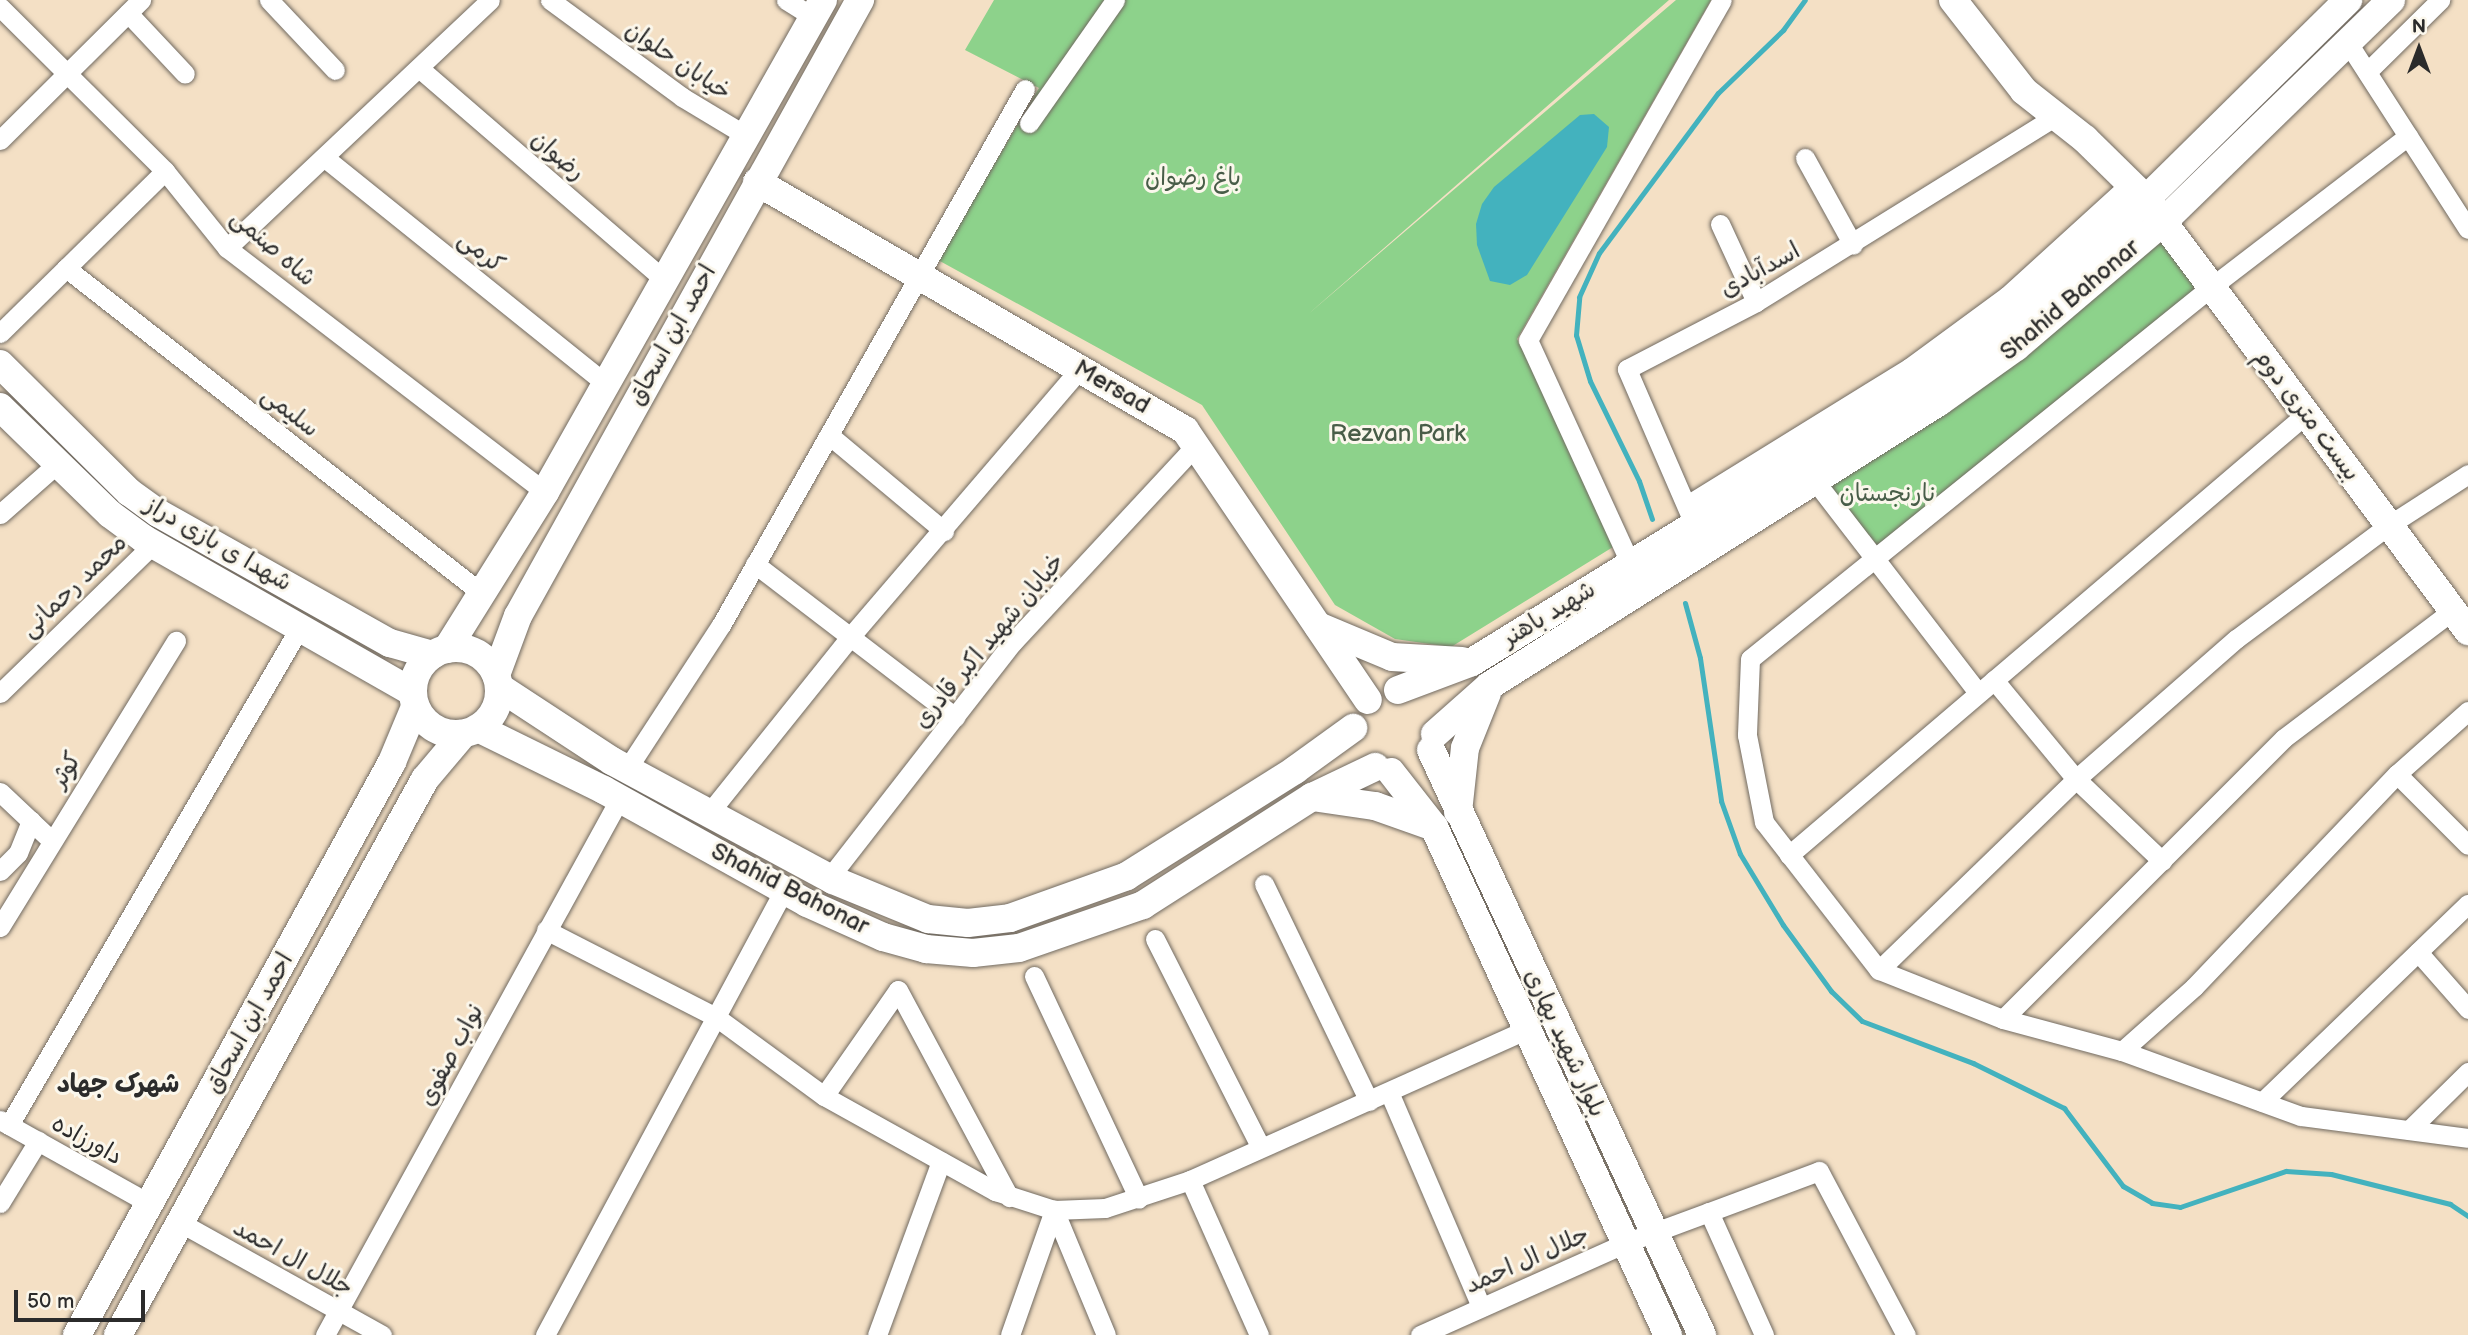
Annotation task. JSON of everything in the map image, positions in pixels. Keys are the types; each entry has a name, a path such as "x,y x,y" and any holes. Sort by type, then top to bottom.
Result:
{"main road":[{"name":"احمد ابن اسحاق","path":"498,681 517,616 860,0"},
{"name":"بیست متری دوم","path":"1953,0 2024,91 2056,116 2138,191 2460,621"},
{"name":"Shahid Bahonar","path":"1690,514 1926,382 2053,285 2138,191 2348,0"},
{"name":"Shahid Bahonar","path":"1710,549 2016,347 2163,222 2391,0"},
{"name":"احمد ابن اسحاق","path":"439,652 484,595 545,492 818,8"},
{"name":"Mersad","path":"757,182 919,273 1185,430 1368,699"},
{"name":"شهدا ی بازی دراز","path":"0,364 129,492 158,513 390,643 439,652"},
{"name":"شهدا ی بازی دراز","path":"0,407 110,514 153,544 300,627 414,700"},
{"name":"شهید باهنر","path":"1398,690 1472,662 1631,565 1690,514"},
{"name":"شهید باهنر","path":"1433,742 1489,686 1710,549"},
{"path":"1318,626 1392,657 1472,662"},
{"path":"471,651 498,681 494,711 471,731 435,729 414,700 415,678 439,652 471,651"},
{"name":"Shahid Bahonar","path":"498,681 627,769 831,879 928,919 968,923 1010,918 1127,877 1295,771 1353,728"},
{"path":"1312,797 1375,806 1446,821 1465,748 1489,686"},
{"path":"1398,690 1421,700 1434,722 1433,742 1414,766 1383,769 1359,751 1353,728 1368,699 1398,690"},
{"name":"احمد ابن اسحاق","path":"77,1335 392,762 414,700"},
{"name":"احمد ابن اسحاق","path":"118,1335 425,779 471,731"},
{"name":"Shahid Bahonar","path":"471,731 620,798 819,908 883,937 926,948 973,953 1019,948 1143,905 1312,797 1383,769"},
{"name":"بلوار شهید بهاری","path":"1433,742 1446,821 1530,1028 1668,1335"},
{"name":"بلوار شهید بهاری","path":"1383,769 1446,821 1655,1233 1702,1335"},
{"path":"776,885 787,856"},
{"path":"819,908 817,892 831,879"}],"street":[{"path":"269,0 335,70"},
{"path":"227,248 490,0"},
{"name":"خیابان حلوان","path":"550,0 682,97 747,136"},
{"path":"786,0 818,8"},
{"path":"1028,123 1115,0"},
{"path":"1631,565 1528,340 1722,0"},
{"path":"2367,72 2440,0"},
{"name":"شاه صنمی","path":"0,6 165,171 227,248 545,492"},
{"path":"0,140 68,76 135,7 185,74"},
{"path":"2348,43 2408,136 2462,207 2468,229"},
{"name":"رضوان","path":"419,68 665,280"},
{"path":"627,769 755,564 1025,89"},
{"name":"اسدآبادی","path":"1690,514 1627,369 1756,302 1853,245 2056,116"},
{"path":"2408,136 2211,287 1750,659 1747,735 1763,822 1879,970 2003,1018 2122,1051 2301,1116 2468,1138"},
{"name":"کرمی","path":"325,158 606,384"},
{"path":"1805,158 1853,245"},
{"path":"0,333 165,171"},
{"path":"1720,224 1756,302"},
{"name":"سلیمی","path":"66,268 484,595"},
{"path":"709,813 850,637 944,531 1080,369"},
{"path":"1788,855 2306,414"},
{"path":"829,435 944,531"},
{"name":"خیابان شهید اکبر قادری","path":"831,879 1013,642 1196,445"},
{"path":"0,514 58,463"},
{"path":"1879,970 2076,779 2236,639 2389,525 2468,474"},
{"path":"1815,481 1978,693"},
{"name":"محمد رحمانی","path":"0,693 153,544"},
{"path":"755,564 955,717"},
{"path":"2003,1018 2284,738 2460,621"},
{"path":"5,1122 300,627"},
{"name":"کوثر","path":"0,927 176,641"},
{"path":"1994,680 2076,779 2162,861"},
{"path":"2122,1051 2194,987 2397,774 2468,711"},
{"path":"2397,774 2468,845"},
{"path":"0,792 51,841"},
{"name":"نواب صفوی","path":"325,1335 620,798"},
{"path":"0,871 18,853 31,821"},
{"path":"1264,884 1369,1101"},
{"path":"545,1335 716,1017 776,885"},
{"path":"2262,1102 2468,904"},
{"path":"546,930 716,1017 824,1096 941,1161 1009,1197 1054,1210 1105,1208 1139,1199 1189,1180 1260,1146 1369,1101 1530,1028"},
{"path":"1155,939 1260,1146"},
{"path":"2418,952 2468,1009"},
{"path":"1034,976 1139,1199"},
{"path":"824,1096 898,990 1009,1197"},
{"path":"2409,1130 2468,1072"},
{"path":"1389,1092 1481,1307"},
{"name":"داورزاده","path":"5,1122 150,1204"},
{"path":"0,1203 38,1142"},
{"path":"877,1335 941,1161"},
{"name":"جلال ال احمد","path":"1420,1335 1628,1242 1819,1171 1906,1335"},
{"path":"1189,1180 1259,1335"},
{"path":"1010,1335 1054,1210"},
{"path":"1054,1210 1106,1335"},
{"path":"1709,1212 1764,1335"},
{"name":"جلال ال احمد","path":"181,1223 382,1335"}],"green space":[{"path":"994,0 1669,0 1306,316 1676,0 1711,0 1517,339 1598,490 1613,547 1451,647 1395,639 1335,605 1202,405 938,260 1039,88 965,50"},
{"name":"نارنجستان","path":"2164,234 2207,291 1882,551 1827,485 2030,354"}],"water":[{"path":"1594,114 1609,127 1607,147 1527,275 1510,285 1490,281 1477,245 1476,224 1482,204 1494,187 1580,115"}],"waterway":[{"path":"1652,519 1639,481 1590,381 1576,335 1579,297 1599,253 1718,93 1783,30 1805,0"},
{"path":"1685,603 1700,658 1721,801 1740,854 1783,925 1831,991 1862,1021 1973,1063 2064,1108 2123,1186 2152,1203 2180,1207 2286,1171 2331,1174 2450,1204 2468,1216"}],"district":[{"name":"شهرک جهاد","path":"118,1085"}],"park label":[{"name":"باغ رضوان","path":"1193,178"},
{"name":"Rezvan Park","path":"1398,434"}]}
